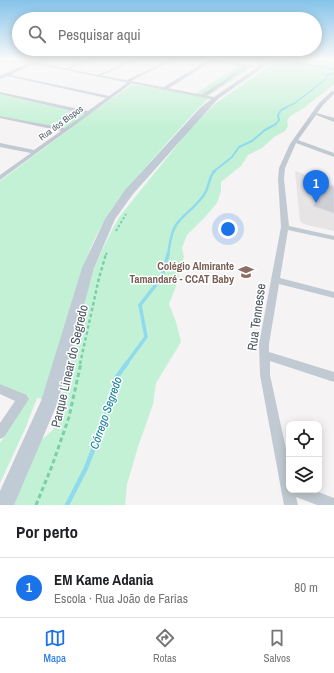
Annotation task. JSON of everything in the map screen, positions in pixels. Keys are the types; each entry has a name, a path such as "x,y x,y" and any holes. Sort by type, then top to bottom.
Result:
{"main road":[{"path":"4,505 49,402 88,268 110,219 129,192 199,114 234,83"}],"street":[{"path":"40,83 110,98"},
{"name":"Rua dos Bispos","path":"0,178 129,83"},
{"path":"133,83 216,98"},
{"path":"164,88 173,83"},
{"path":"203,96 226,83"},
{"path":"0,92 88,113"},
{"name":"Rua Tennesse","path":"286,465 266,375 264,355 264,344 285,227 281,179 282,168 286,156 314,113 334,92"},
{"path":"314,113 334,120"},
{"path":"0,117 66,130"},
{"path":"295,141 334,155"},
{"path":"0,145 35,152"},
{"path":"285,227 334,238"},
{"path":"276,280 334,295"},
{"path":"264,355 334,377"},
{"path":"0,389 23,399 0,433"},
{"name":"Rua Tennesse","path":"291,493 291,505"},
{"path":"304,493 334,505"}],"path":[{"path":"113,237 116,231"},
{"name":"Parque Linear do Segredo","path":"36,505 52,466 69,417 99,278 108,249"}],"shaded area":[{"path":"295,171 334,185 334,231 307,225 300,221"}],"green space":[{"path":"213,83 229,83 208,96 195,94"},
{"path":"245,83 334,83 304,108 290,116 287,121 288,126 285,131 274,137 262,148 248,155 241,166 221,182 221,191 217,203 187,235 182,248 184,257 169,304 176,322 181,342 156,383 153,404 127,484 125,505 4,505 27,452 53,430 89,285 95,265 112,230 120,216 195,123 216,103"},
{"path":"133,84 209,98 183,125 124,193 114,206 97,234 83,268 44,399 37,398 25,429 0,483 0,443 29,396 0,384 0,181 70,129 0,116 0,94 88,115"}],"building":[{"path":"327,185 334,187 334,213 313,206"}],"waterway":[{"name":"Córrego Segredo","path":"213,172 232,157 239,147 252,141 265,130 276,124 279,120 278,115 281,110 295,103 321,83"},
{"name":"Córrego Segredo","path":"168,255 171,236 177,224 203,197 211,175 215,171"},
{"name":"Córrego Segredo","path":"126,364 146,337 140,305 162,277 168,254"},
{"name":"Córrego Segredo","path":"67,505 86,468 106,416 116,378 127,363"}],"place":[{"name":"EM Kame Adania","path":"316,203"},
{"name":"Colégio Almirante Tamandaré - CCAT Baby","path":"246,272"}]}
